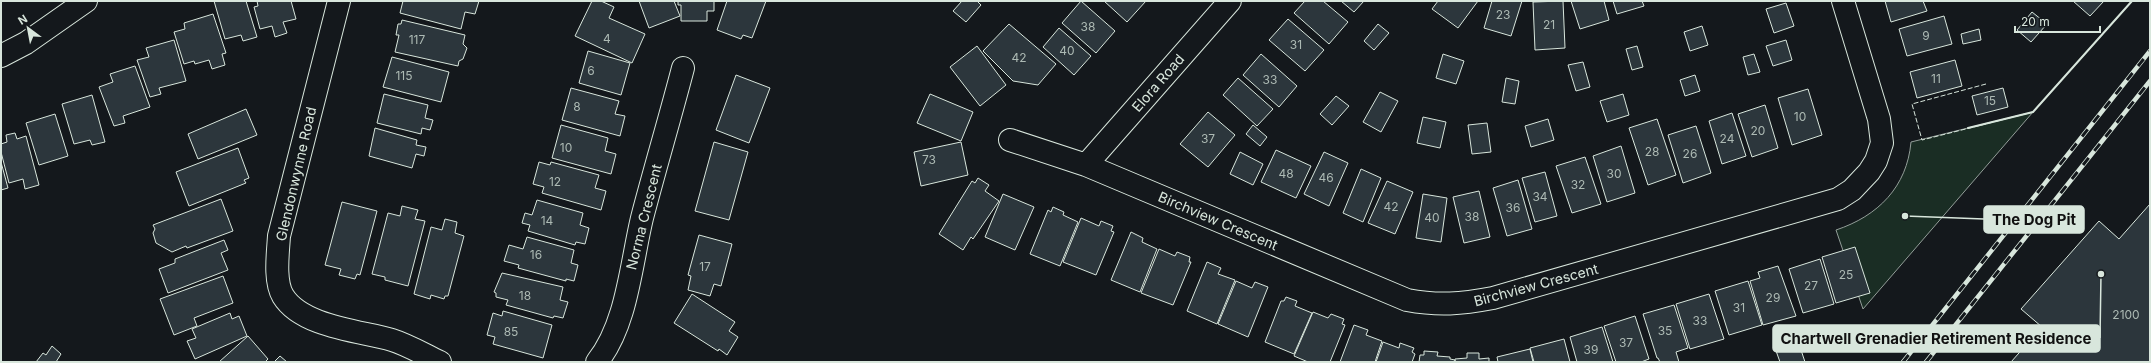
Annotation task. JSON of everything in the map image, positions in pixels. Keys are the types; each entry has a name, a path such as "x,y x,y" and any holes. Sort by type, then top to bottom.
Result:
{"street":[{"path":"1,56 26,43 86,1"},
{"name":"Glendonwynne Road","path":"339,1 279,236 277,274 283,296 300,313 326,325 394,340 440,362"},
{"name":"Elora Road","path":"1086,166 1230,1"},
{"name":"Birchview Crescent","path":"1010,140 1086,166 1407,300 1432,304 1460,304 1493,298 1838,199 1852,190 1876,161 1882,143 1879,119 1843,1"},
{"name":"Norma Crescent","path":"597,362 607,350 620,318 642,218 683,68"}],"green space":[{"path":"2033,112 1863,309 1836,230 1865,217 1888,198 1904,173 1911,142"}],"building":[{"path":"214,1 246,1 257,37 243,41 241,35 225,39"},
{"path":"257,1 291,1 296,19 283,22 287,33 275,37 272,26 260,29 254,7 258,6"},
{"path":"403,1 479,1 475,14 465,12 461,29 400,13"},
{"path":"592,1 601,1 614,7 609,18 645,34 632,63 575,36"},
{"path":"639,1 674,1 680,16 649,28"},
{"path":"678,1 714,1 714,11 707,11 707,21 681,21 681,5 678,5"},
{"path":"727,1 766,1 752,38 743,35 741,39 717,30"},
{"path":"962,1 977,1 981,5 966,22 953,11"},
{"path":"1081,1 1115,31 1096,53 1062,23"},
{"path":"1104,1 1146,1 1127,22"},
{"path":"1305,1 1323,1 1348,22 1329,44 1294,13"},
{"path":"1341,1 1364,1 1354,12"},
{"path":"1438,1 1478,1 1458,28 1432,9"},
{"path":"1492,1 1522,1 1511,36 1484,28"},
{"path":"1563,1 1565,48 1535,50 1533,2"},
{"path":"1571,1 1604,1 1609,20 1580,29"},
{"path":"1613,1 1642,1 1644,6 1617,14"},
{"path":"1885,1 1923,1 1927,11 1891,22"},
{"path":"2073,1 2104,1 2090,16"},
{"path":"1786,3 1794,26 1774,33 1766,9"},
{"path":"2032,12 2047,24 2031,42 2017,30"},
{"path":"213,14 226,53 222,54 225,65 212,69 209,60 195,64 194,61 184,64 174,32 185,29 184,23"},
{"path":"1944,16 1952,44 1907,56 1899,29"},
{"path":"1288,19 1324,50 1305,71 1269,40"},
{"path":"402,20 465,35 463,44 467,48 463,59 459,61 458,66 395,52 399,35 396,35 398,24 401,24"},
{"path":"1009,24 1056,64 1038,85 1013,81 983,51"},
{"path":"1378,24 1389,33 1374,50 1364,41"},
{"path":"1702,26 1708,45 1690,51 1684,32"},
{"path":"1059,28 1091,56 1074,75 1043,47"},
{"path":"1979,29 1981,40 1963,44 1961,34"},
{"path":"174,40 186,81 159,88 161,94 150,97 137,60 149,57 146,48"},
{"path":"1786,40 1792,60 1773,66 1766,46"},
{"path":"977,46 1006,85 980,106 950,67"},
{"path":"1637,46 1643,67 1632,70 1626,49"},
{"path":"588,51 630,63 621,95 579,83"},
{"path":"1261,54 1297,86 1279,107 1243,75"},
{"path":"1443,54 1464,61 1456,84 1436,78"},
{"path":"1754,54 1760,72 1748,75 1743,57"},
{"path":"392,57 449,72 441,102 383,87"},
{"path":"1955,60 1962,86 1917,98 1910,72"},
{"path":"1583,62 1590,87 1576,91 1568,65"},
{"path":"135,66 150,107 123,116 125,123 114,126 99,87 113,82 110,74"},
{"path":"736,75 770,88 749,143 716,130"},
{"path":"1695,75 1700,91 1685,96 1680,80"},
{"path":"1238,78 1273,109 1257,126 1223,95"},
{"path":"1506,78 1519,81 1515,104 1502,102"},
{"path":"571,88 619,101 615,114 625,116 620,136 562,120"},
{"path":"2003,88 2008,107 1977,115 1972,96"},
{"path":"1808,89 1822,135 1792,145 1778,98"},
{"path":"1380,92 1398,101 1381,132 1363,122"},
{"path":"384,94 428,105 425,118 433,120 430,130 422,128 421,134 377,123"},
{"path":"930,94 973,112 961,141 917,123"},
{"path":"1623,94 1629,115 1607,122 1600,101"},
{"path":"92,95 105,142 92,145 90,140 74,144 62,104"},
{"path":"1336,96 1349,106 1332,125 1320,114"},
{"path":"1765,105 1778,148 1752,157 1738,114"},
{"path":"246,109 257,135 198,159 188,134"},
{"path":"1208,112 1235,135 1208,167 1180,144"},
{"path":"1732,113 1746,156 1722,164 1709,121"},
{"path":"55,114 68,156 39,165 26,123"},
{"path":"1423,117 1446,122 1440,148 1417,143"},
{"path":"1548,119 1554,140 1531,147 1525,126"},
{"path":"1657,119 1676,175 1648,185 1629,128"},
{"path":"1487,123 1491,152 1472,154 1468,125"},
{"path":"561,125 608,138 605,151 616,154 611,174 552,158"},
{"path":"1253,125 1267,137 1260,146 1246,134"},
{"path":"1696,126 1711,173 1683,183 1668,135"},
{"path":"375,128 417,140 416,145 426,147 424,156 416,154 412,168 369,156"},
{"path":"15,133 17,139 26,136 39,185 25,189 23,179 9,183 1,152 1,144 7,142 6,135"},
{"path":"714,142 748,152 729,220 695,211"},
{"path":"961,142 968,175 921,186 914,152"},
{"path":"1621,146 1635,193 1607,202 1593,156"},
{"path":"238,148 249,178 244,180 246,183 189,206 176,172"},
{"path":"1276,150 1311,166 1296,198 1261,182"},
{"path":"1240,152 1263,164 1253,185 1230,174"},
{"path":"1324,152 1348,163 1329,206 1304,194"},
{"path":"1585,157 1601,204 1572,213 1556,166"},
{"path":"1,162 8,188 1,190"},
{"path":"539,162 550,165 551,162 599,175 595,188 606,191 601,210 542,193 544,187 533,184"},
{"path":"1361,169 1381,178 1363,222 1343,213"},
{"path":"1545,172 1557,216 1535,222 1522,178"},
{"path":"978,178 989,185 985,191 999,201 973,239 971,237 963,250 939,234 972,181 975,183"},
{"path":"1518,180 1532,229 1507,236 1493,188"},
{"path":"1387,181 1413,192 1395,234 1368,223"},
{"path":"1479,191 1490,237 1464,243 1453,197"},
{"path":"1003,194 1034,207 1015,250 985,237"},
{"path":"1423,194 1447,198 1441,242 1416,238"},
{"path":"221,199 233,231 172,252 156,243 153,233 155,229 153,225"},
{"path":"537,200 583,213 580,225 589,228 585,244 576,242 575,245 528,231 530,225 522,223 525,213 532,215"},
{"path":"342,202 377,211 360,275 357,274 355,279 339,275 341,269 325,265"},
{"path":"2150,204 2150,362 2011,362 2042,327 2021,309 2099,221 2119,239"},
{"path":"402,206 418,210 415,219 425,221 408,286 385,280 385,277 372,274 388,213 400,216"},
{"path":"1053,207 1064,212 1063,215 1078,222 1060,266 1030,254 1048,210 1051,212"},
{"path":"1081,218 1099,226 1101,221 1113,226 1111,231 1114,232 1096,275 1063,262"},
{"path":"445,219 457,222 455,233 464,236 448,296 445,296 444,299 431,295 430,299 414,294 431,227 442,230"},
{"path":"1131,232 1143,238 1142,242 1157,249 1140,292 1111,280"},
{"path":"699,235 732,244 721,286 714,284 710,296 688,290 691,276 688,275"},
{"path":"527,237 574,250 571,263 578,265 574,281 566,279 566,281 518,268 519,265 504,261 509,245 523,249"},
{"path":"224,240 228,250 221,253 228,270 168,293 159,269 175,263 175,259"},
{"path":"1855,247 1870,293 1836,303 1822,257"},
{"path":"1159,249 1175,256 1177,252 1190,257 1189,262 1191,262 1173,305 1141,293"},
{"path":"1820,259 1834,304 1803,313 1789,269"},
{"path":"1207,262 1221,268 1218,274 1235,280 1217,324 1187,311"},
{"path":"1778,266 1796,316 1763,325 1750,281 1760,278 1758,272"},
{"path":"502,273 563,287 560,300 568,302 563,318 554,316 553,318 506,305 508,300 496,297 496,293 494,292"},
{"path":"223,276 233,303 194,318 197,326 174,335 160,299"},
{"path":"1236,281 1252,288 1255,282 1268,287 1248,337 1218,324"},
{"path":"1748,281 1762,325 1729,335 1715,291"},
{"path":"692,294 735,322 729,331 738,337 727,355 719,349 718,351 674,323"},
{"path":"1709,294 1724,339 1690,349 1676,304"},
{"path":"1286,297 1297,301 1295,306 1312,313 1294,354 1265,342 1281,301 1284,301"},
{"path":"1674,305 1688,348 1676,352 1679,362 1660,362 1657,358 1643,314"},
{"path":"503,311 552,325 543,358 493,344 495,337 487,335 493,313 502,316"},
{"path":"1313,312 1328,318 1331,314 1344,319 1342,324 1345,325 1330,362 1308,362 1294,356"},
{"path":"230,313 232,319 239,316 247,336 195,359 187,341 196,338 192,329"},
{"path":"1635,316 1649,359 1641,362 1616,362 1604,326"},
{"path":"1354,325 1368,330 1366,335 1382,341 1375,362 1340,362"},
{"path":"1602,327 1613,362 1577,362 1570,337"},
{"path":"248,336 268,359 265,362 219,362"},
{"path":"1564,339 1570,362 1534,362 1530,348"},
{"path":"1798,341 1805,362 1780,362 1775,348"},
{"path":"1383,342 1399,348 1400,343 1414,348 1412,352 1415,354 1412,362 1376,362"},
{"path":"52,346 61,354 56,362 36,362 43,353 46,355"},
{"path":"1530,349 1533,362 1498,362 1497,357"},
{"path":"1424,351 1438,352 1437,356 1450,357 1450,359 1455,360 1455,362 1419,362 1420,355 1424,355"},
{"path":"1467,353 1479,353 1479,359 1489,358 1489,362 1455,362 1455,359 1467,358"},
{"path":"280,356 287,362 274,362"}],"railway":[{"path":"1903,362 2150,51"},
{"path":"1926,362 2150,81"}],"fence":[{"path":"1986,84 1912,104 1922,140 2033,112"}],"wall":[{"path":"1968,128 2033,112 2132,1"}],"place":[{"name":"The Dog Pit","path":"1905,216"},
{"name":"Chartwell Grenadier Retirement Residence","path":"2101,274"}]}
